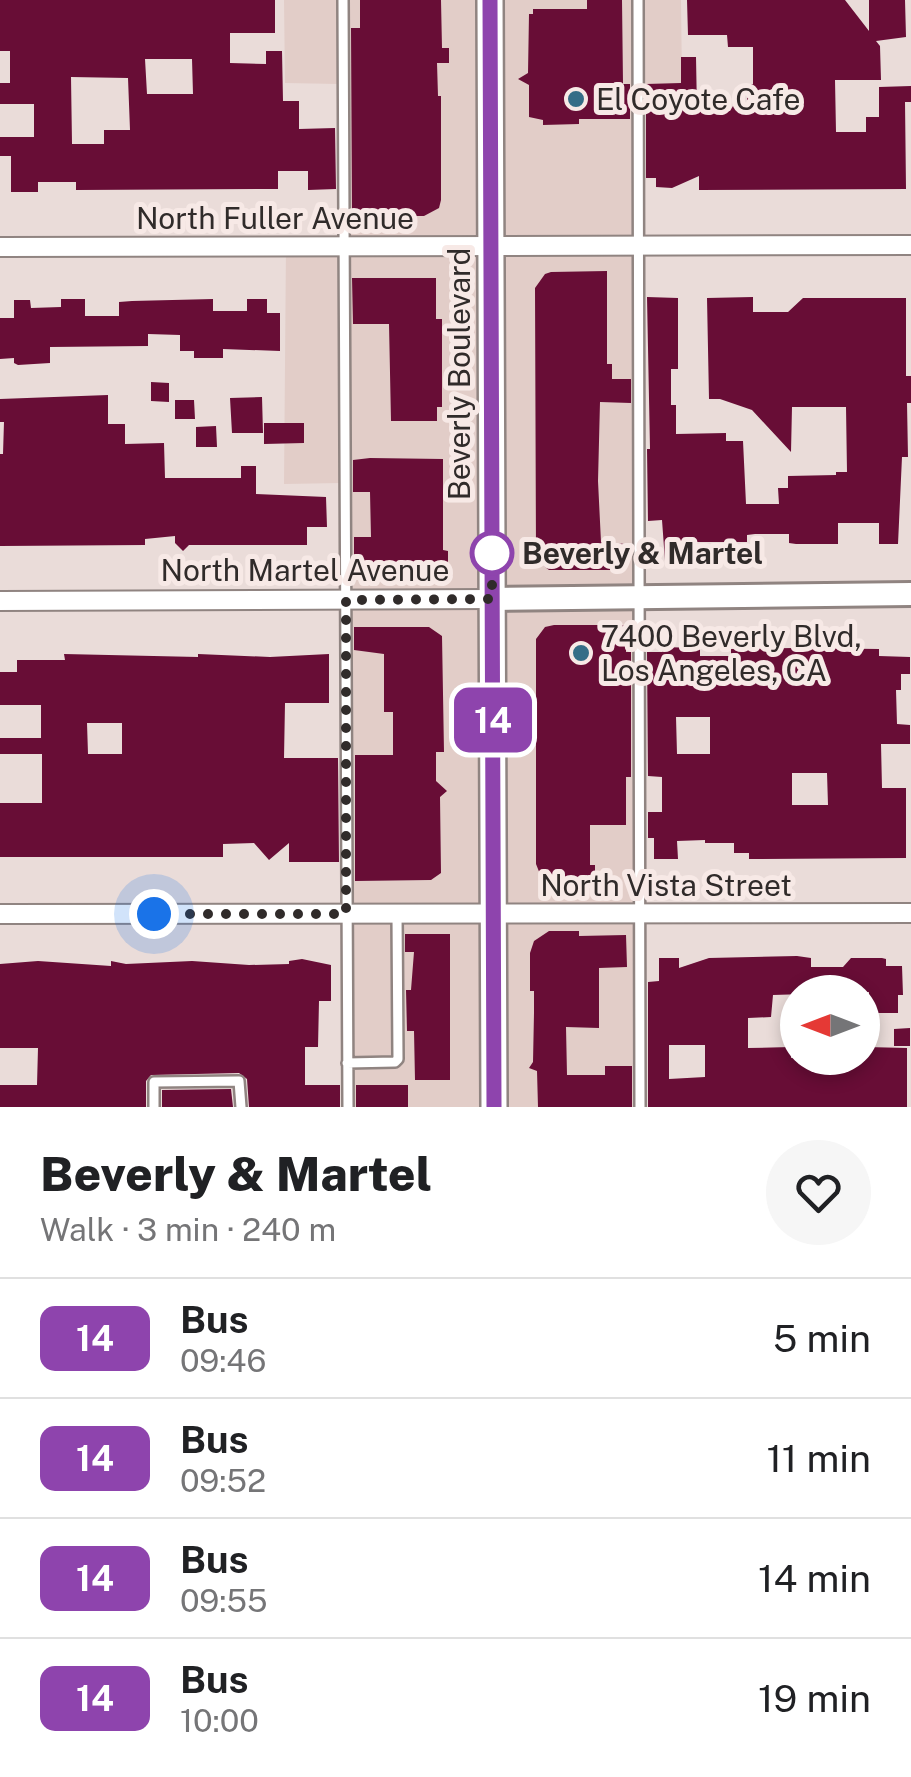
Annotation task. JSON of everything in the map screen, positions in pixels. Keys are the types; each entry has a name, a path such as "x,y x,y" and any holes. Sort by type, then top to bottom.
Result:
{"main road":[{"name":"Beverly Boulevard","path":"490,0 494,1107"}],"street":[{"name":"North Fuller Avenue","path":"0,246 911,246"},
{"name":"North Martel Avenue","path":"0,602 911,594"},
{"name":"North Vista Street","path":"0,914 911,913"}],"lane":[{"path":"343,0 348,1107"},
{"path":"638,0 640,1107"},
{"path":"347,1063 398,1059 397,913"},
{"path":"154,1107 154,1082 222,1081 240,1081 241,1107"}],"shaded area":[{"path":"284,0 681,0 682,85 641,85 639,1107 345,1107 341,483 284,484 286,245 340,244 339,84 285,83"}],"building":[{"path":"0,0 275,0 275,33 230,33 230,63 266,64 266,51 282,51 283,101 299,101 299,129 335,128 336,189 308,190 308,171 278,171 278,189 76,190 76,182 38,182 38,192 11,192 11,156 0,156 0,137 34,137 34,104 0,104 0,83 10,83 10,51 0,51","holes":["145,59 192,59 193,94 147,94","71,77 128,78 130,130 104,130 104,144 72,144"]},
{"path":"360,0 441,0 442,48 449,48 449,63 437,63 441,96 441,200 439,208 424,216 352,216 351,28 360,28"},
{"name":"El Coyote Cafe","path":"587,0 622,0 623,84 630,84 630,119 579,119 579,124 543,125 543,120 529,117 529,85 518,79 528,73 529,14 533,14 533,9 587,9"},
{"path":"687,0 845,0 869,31 869,0 905,0 906,37 876,41 880,46 881,80 835,80 836,132 866,132 866,117 879,117 879,87 911,86 911,102 905,102 906,189 699,190 699,176 672,188 656,187 656,178 646,178 646,84 681,83 681,57 696,57 697,111 730,111 733,106 747,106 747,84 753,84 753,47 728,47 727,35 688,35"},
{"path":"607,271 607,364 612,364 612,379 631,379 631,403 600,402 601,542 626,544 626,570 549,570 536,554 535,288 551,272"},
{"path":"352,278 436,278 436,319 442,319 442,407 437,407 437,421 391,421 389,324 353,324"},
{"path":"647,297 678,298 678,369 671,369 676,434 726,433 726,441 743,441 746,504 779,504 778,488 788,488 788,476 847,472 846,407 792,407 791,452 752,410 709,399 707,298 753,297 753,312 788,312 803,298 906,298 906,376 911,376 911,403 907,403 908,457 902,457 898,544 879,544 879,523 838,523 838,544 796,544 789,543 789,534 755,534 747,535 747,542 676,542 665,561 662,520 648,521"},
{"path":"61,299 85,299 85,316 119,316 119,302 213,299 213,311 247,311 247,299 267,299 267,313 280,313 280,351 223,349 223,358 194,358 194,351 180,351 180,335 148,334 148,346 50,347 50,363 18,365 14,358 0,359 0,318 14,318 14,300 30,300 31,308 61,307"},
{"path":"151,382 169,383 169,402 151,401"},
{"path":"108,395 108,424 125,424 125,444 164,443 165,478 241,478 241,466 256,466 256,494 326,497 327,527 307,527 307,545 189,545 183,551 175,543 175,536 145,539 145,545 0,546 4,422 0,422 0,399"},
{"path":"262,397 263,433 232,433 230,398"},
{"path":"175,400 194,400 195,419 175,419"},
{"path":"264,423 304,423 304,443 264,444"},
{"path":"216,426 217,447 196,447 196,427"},
{"path":"443,459 443,550 448,551 448,565 436,577 354,577 354,537 371,537 370,492 353,492 353,460"},
{"path":"626,625 626,652 631,652 631,777 626,777 626,825 590,825 590,865 595,865 595,880 551,880 540,874 536,864 536,639 545,627"},
{"path":"354,627 429,627 442,636 444,752 436,752 436,781 447,791 440,797 441,873 431,880 355,881 355,755 393,755 393,712 384,712 384,654 354,650"},
{"path":"662,647 700,648 700,656 731,656 731,649 879,649 879,656 910,657 910,674 901,674 901,690 896,690 897,724 910,725 910,744 881,744 882,788 906,788 906,858 749,859 749,853 734,853 734,843 705,840 677,841 678,859 654,859 654,838 648,838 648,812 662,812 662,777 648,776 647,652 662,652","holes":["676,717 710,717 710,754 677,754","792,773 827,773 828,805 792,805"]},
{"path":"64,654 329,654 329,703 285,703 284,758 338,758 339,862 289,862 289,843 269,860 254,843 223,844 223,857 0,857 0,803 42,803 42,754 0,754 0,738 41,738 41,705 0,705 0,672 17,672 17,660 65,660","holes":["87,723 122,723 122,754 88,754"]},
{"path":"549,931 579,931 579,936 626,935 627,967 599,968 599,1028 566,1027 567,1075 605,1075 605,1066 632,1066 632,1107 538,1107 537,1071 529,1068 533,1062 534,1013 530,953 534,941"},
{"path":"405,934 450,934 450,1080 415,1080 414,1031 407,1031 406,990 411,990 414,952 405,952"},
{"path":"797,956 811,958 811,967 843,967 851,958 882,958 886,959 886,966 902,966 903,995 898,995 898,1013 880,1013 880,975 780,975 780,995 773,995 771,1017 748,1018 748,1048 780,1047 780,1075 880,1075 880,1047 907,1048 907,1107 648,1107 648,982 659,981 659,958 679,958 679,968 709,958","holes":["669,1045 705,1045 705,1077 669,1079"]},
{"path":"302,959 331,965 331,1001 319,1001 318,1047 305,1047 305,1085 340,1085 340,1107 249,1107 247,1079 239,1073 151,1075 146,1081 146,1107 0,1107 0,1085 37,1085 38,1048 0,1048 0,964 38,961 111,966 111,961 192,961 249,965 289,964"},
{"path":"910,1028 910,1046 894,1046 894,1029"},
{"path":"356,1085 408,1085 408,1107 356,1107"},
{"path":"231,1089 233,1107 162,1107 162,1090"}],"bus line":[{"name":"14","path":"490,0 494,1107"}],"place":[{"name":"El Coyote Cafe","path":"576,99"},
{"name":"Beverly & Martel","path":"492,553"},
{"name":"7400 Beverly Blvd, Los Angeles, CA","path":"581,653"}],"route":[{"path":"154,914 346,914 346,600 492,599 492,544 492,553"}]}
